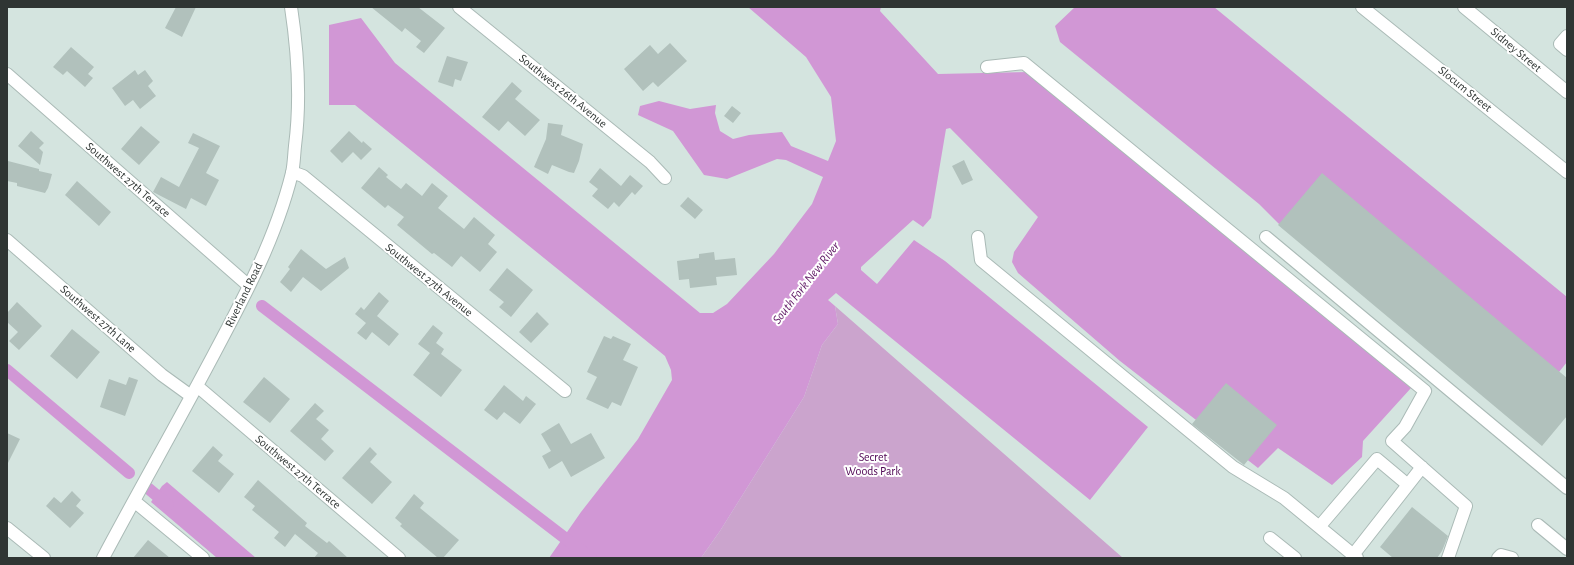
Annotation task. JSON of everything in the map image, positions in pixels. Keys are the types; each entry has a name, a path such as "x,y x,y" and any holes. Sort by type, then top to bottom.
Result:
{"street":[{"name":"Riverland Road","path":"103,558 194,391 249,286 273,235 292,172 297,132 299,90 296,44 291,7"},
{"name":"Southwest 26th Avenue","path":"459,7 650,162 665,178"},
{"name":"Slocum Street","path":"1362,7 1567,172"},
{"name":"Sidney Street","path":"1464,7 1567,92"},
{"path":"1567,36 1560,44 1567,50"},
{"path":"987,67 1024,63 1425,391 1405,427 1392,441 1466,506 1448,558"},
{"name":"Southwest 27th Terrace","path":"7,74 249,286"},
{"name":"Southwest 27th Avenue","path":"292,172 303,176 564,392"},
{"path":"978,237 981,260 1233,467 1284,498 1355,556 1422,467"},
{"path":"1266,237 1567,488"},
{"name":"Southwest 27th Lane","path":"7,240 162,375 194,391"},
{"name":"Southwest 27th Terrace","path":"194,391 399,558"},
{"path":"1319,526 1377,459 1408,485"},
{"path":"134,501 203,558"},
{"path":"1538,525 1567,549"},
{"path":"7,528 44,558"},
{"path":"1270,538 1295,558"},
{"path":"1498,558 1501,555 1512,558"}],"green space":[{"name":"Secret Woods Park","path":"835,306 1123,558 701,558 720,531 804,397 822,345 838,324"}],"water":[{"name":"South Fork New River","path":"748,7 881,7 880,11 938,74 1029,72 1411,388 1363,441 1362,457 1332,485 1278,448 1258,468 1120,361 1018,273 1012,262 1014,252 1038,217 950,128 946,129 931,218 923,227 913,220 861,267 861,270 877,284 914,240 945,261 1148,427 1090,500 836,293 828,300 835,306 838,324 822,345 804,397 720,531 701,558 549,558 581,512 638,439 672,380 671,370 665,356 355,105 329,105 329,25 361,18 395,63 700,313 713,313 727,304 774,254 812,204 823,177 786,160 777,159 727,179 704,175 673,131 638,115 640,106 659,101 690,109 716,105 715,113 720,131 733,139 749,135 782,132 791,146 828,161 836,141 831,97 806,57"},
{"path":"1075,7 1214,7 1567,297 1567,362 1519,422 1279,224 1259,204 1060,42 1055,26"},
{"path":"167,482 256,558 217,558 151,502 162,486"}],"building":[{"path":"176,7 196,7 182,37 165,28"},
{"path":"371,7 418,7 445,28 424,53 416,47 421,41 405,28 402,32"},
{"path":"670,43 687,61 658,87 653,82 643,91 624,69 650,45 658,54"},
{"path":"71,47 94,67 88,74 93,78 85,87 67,71 63,75 53,67"},
{"path":"447,56 468,62 461,81 455,79 453,87 438,82"},
{"path":"135,70 138,75 145,70 153,81 148,86 156,96 140,109 133,100 125,106 112,88"},
{"path":"512,82 522,91 515,99 540,120 525,136 508,121 499,131 482,117"},
{"path":"732,106 741,113 733,123 724,116"},
{"path":"548,123 563,125 561,135 583,144 579,161 574,173 552,165 548,174 534,167 546,139"},
{"path":"141,126 160,142 139,165 121,149"},
{"path":"31,131 44,143 39,148 43,152 40,165 18,146"},
{"path":"349,131 362,143 363,141 372,149 361,160 353,152 342,163 330,151"},
{"path":"193,133 220,146 206,173 219,180 206,206 191,198 186,209 153,192 161,177 179,187 199,148 188,143"},
{"path":"964,160 973,180 962,185 952,166"},
{"path":"8,161 52,174 45,193 17,186 17,183 7,181"},
{"path":"379,167 388,175 386,177 401,189 406,183 422,196 432,183 448,196 438,208 464,229 474,217 495,235 488,244 497,252 480,272 461,256 452,267 434,253 432,254 397,225 404,217 388,205 385,208 361,188"},
{"path":"600,168 621,186 630,175 643,186 635,195 632,192 619,207 614,202 608,209 592,196 598,189 589,182"},
{"path":"1322,173 1567,378 1567,416 1542,446 1278,225"},
{"path":"77,181 111,212 99,226 65,195"},
{"path":"688,197 703,210 695,219 680,206"},
{"path":"301,249 326,269 345,257 349,268 321,291 303,277 291,292 280,282 290,269 288,267"},
{"path":"714,252 715,260 735,258 737,275 716,277 717,285 690,288 689,279 679,280 677,261 699,258 699,254"},
{"path":"507,268 533,290 511,317 499,307 504,302 489,290"},
{"path":"379,292 389,301 377,316 399,334 389,346 372,332 366,340 357,333 366,323 355,314 361,307 364,310"},
{"path":"17,302 42,326 19,350 9,341 18,332 7,322 7,313"},
{"path":"537,312 549,324 531,343 519,332"},
{"path":"433,325 443,333 436,343 444,349 441,354 462,370 441,397 413,375 430,353 418,344"},
{"path":"72,329 100,352 77,379 50,356"},
{"path":"604,336 611,339 613,336 631,344 623,360 638,367 621,406 612,402 608,409 586,399 597,377 587,372"},
{"path":"129,377 138,380 125,416 100,407 109,379 126,385"},
{"path":"264,377 290,399 270,423 243,402"},
{"path":"1226,383 1277,425 1244,465 1192,424"},
{"path":"504,385 523,401 526,396 536,404 520,424 504,412 497,420 484,410"},
{"path":"315,403 324,411 316,419 329,430 321,439 334,451 325,461 290,431"},
{"path":"559,423 571,444 591,433 605,458 571,477 562,461 549,469 542,456 551,451 541,434"},
{"path":"7,433 20,439 7,465"},
{"path":"213,446 223,455 218,461 234,474 219,493 192,471"},
{"path":"370,447 377,454 370,462 392,482 372,504 342,478"},
{"path":"258,480 307,523 305,526 327,543 329,541 348,558 314,558 318,553 295,534 285,547 274,538 279,532 252,510 255,506 244,497"},
{"path":"72,491 81,500 76,506 84,513 70,528 46,506 54,497 61,503"},
{"path":"414,494 424,503 420,508 459,540 443,558 438,558 400,526 402,524 395,518"},
{"path":"1412,507 1448,536 1442,551 1437,558 1393,558 1380,547"},
{"path":"148,540 170,558 133,558"}],"waterway":[{"path":"262,306 591,558"},
{"path":"7,370 129,473"},
{"path":"149,489 168,505"}]}
